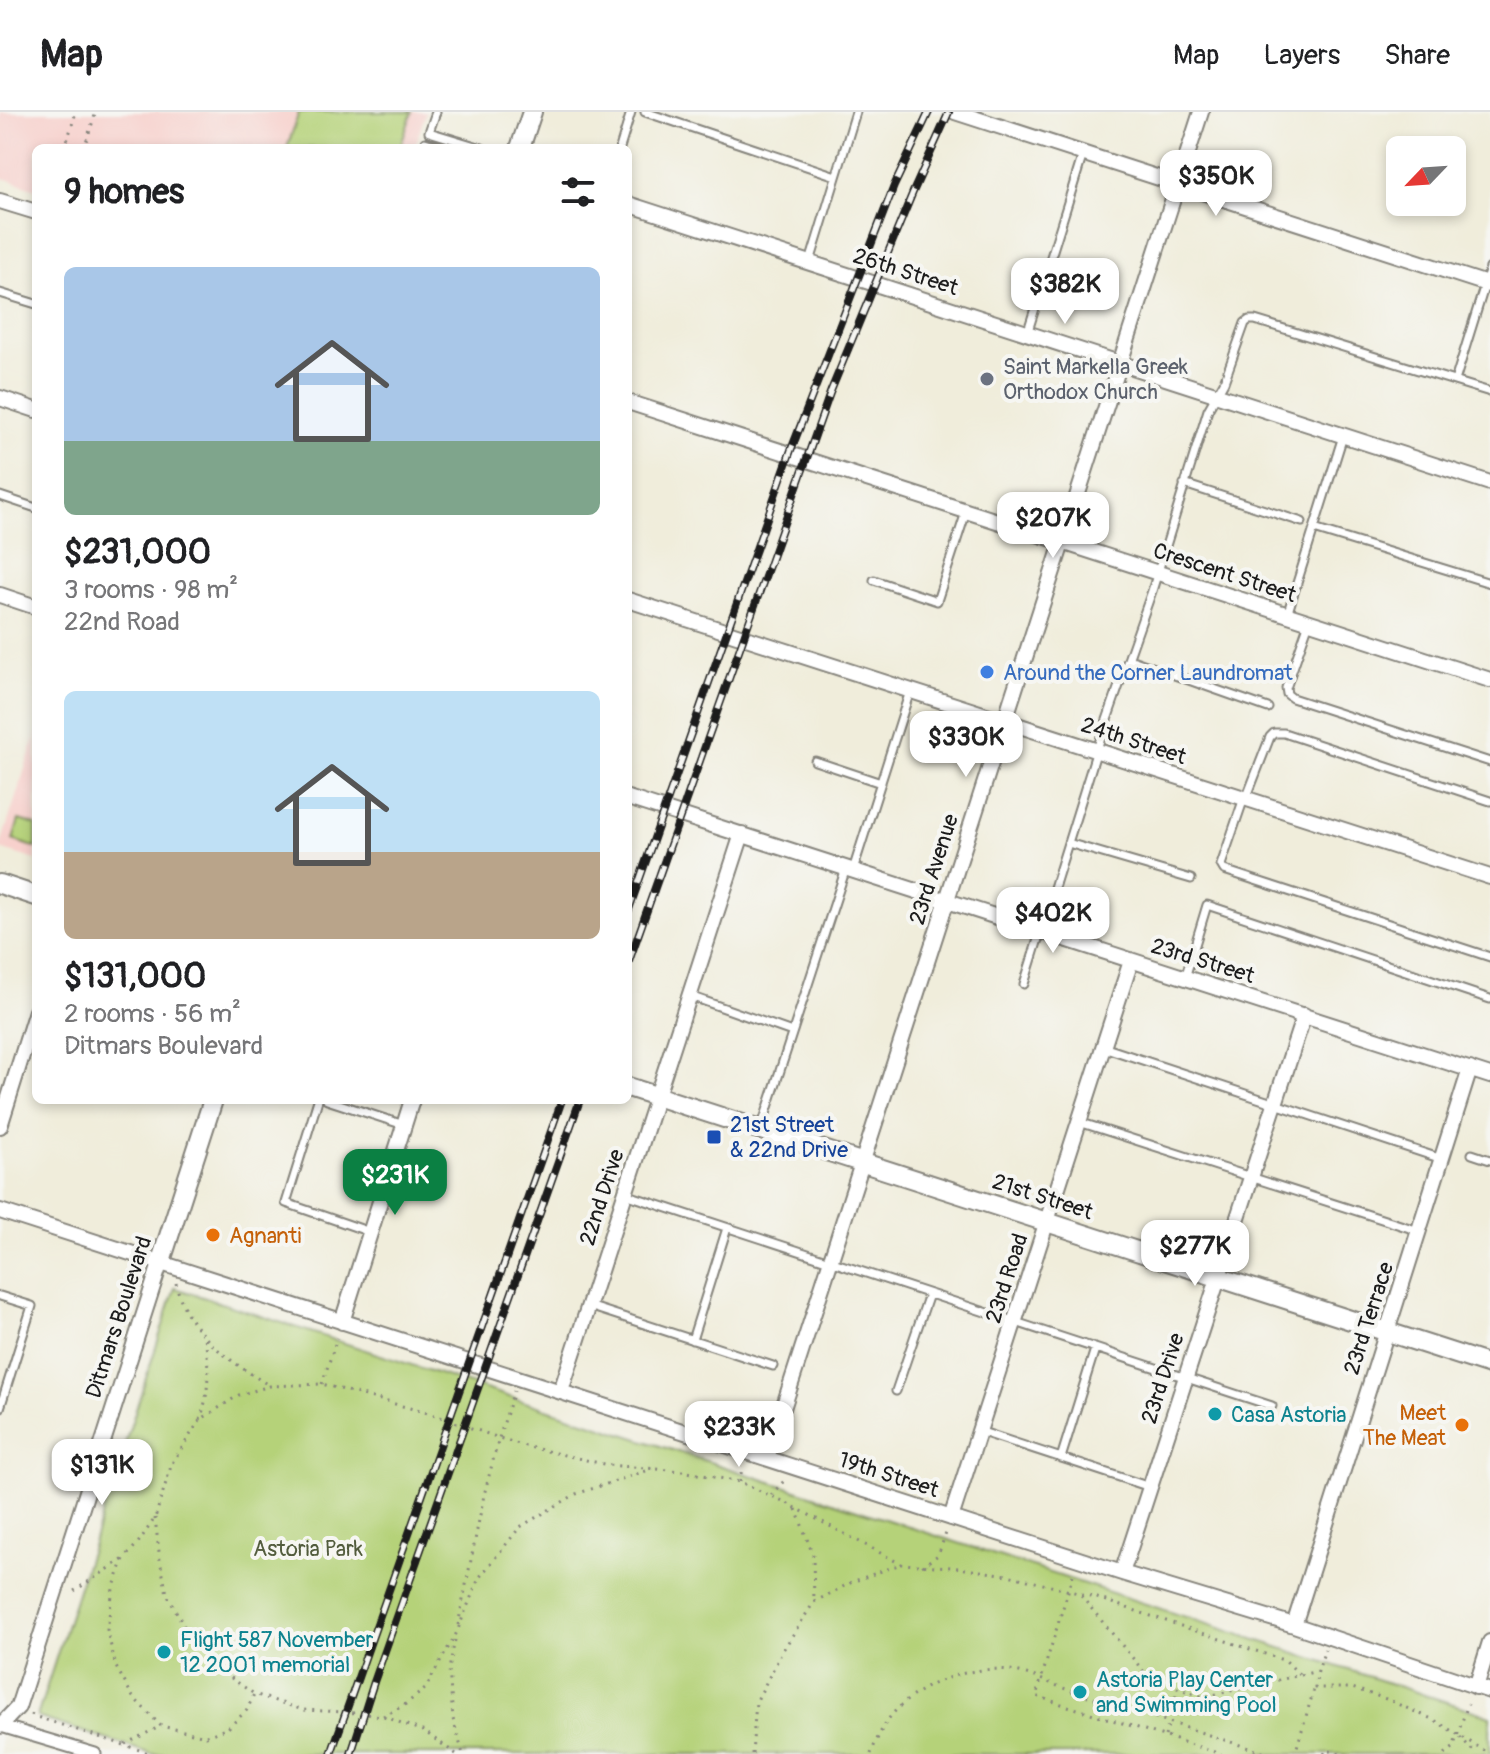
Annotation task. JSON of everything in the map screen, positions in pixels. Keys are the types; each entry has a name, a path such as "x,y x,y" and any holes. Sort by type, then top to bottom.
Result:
{"street":[{"path":"521,144 532,112"},
{"path":"955,112 1487,284"},
{"name":"23rd Avenue","path":"767,1458 1201,112"},
{"path":"0,201 32,211"},
{"name":"26th Street","path":"632,205 1490,483"},
{"path":"0,398 32,409"},
{"name":"Crescent Street","path":"632,403 1490,680"},
{"path":"0,595 32,606"},
{"name":"24th Street","path":"632,601 1490,877"},
{"name":"23rd Street","path":"632,799 1490,1076"},
{"name":"22nd Drive","path":"561,1391 742,834"},
{"path":"0,884 32,895"},
{"name":"23rd Road","path":"951,1518 1131,961"},
{"name":"23rd Drive","path":"1122,1573 1304,1015"},
{"path":"0,1126 32,1024"},
{"name":"23rd Terrace","path":"1294,1625 1470,1069"},
{"name":"21st Street","path":"632,1088 1490,1365"},
{"name":"Ditmars Boulevard","path":"0,1726 18,1707 212,1104"},
{"path":"342,1322 411,1104"},
{"name":"19th Street","path":"0,1211 1122,1573 1294,1625 1483,1689"},
{"path":"1483,1689 1490,1642"},
{"path":"0,1726 95,1754"}],"lane":[{"path":"436,112 429,132 469,144"},
{"path":"621,144 631,112"},
{"path":"645,112 836,176"},
{"path":"810,262 856,112"},
{"path":"425,142 431,144"},
{"path":"1027,334 1083,154"},
{"path":"1455,381 1490,268"},
{"path":"0,293 32,303"},
{"path":"1024,984 1208,410 1224,382 1245,323 1255,320 1490,392"},
{"path":"1287,615 1343,436"},
{"path":"1184,484 1302,522"},
{"path":"0,496 32,507"},
{"path":"874,580 937,601 966,512"},
{"path":"1314,529 1490,583"},
{"path":"1309,622 1286,688 1292,698 1490,762"},
{"path":"1129,659 1268,708"},
{"path":"761,1131 910,691"},
{"path":"1490,801 1284,733 1274,733 1221,865 1224,870 1490,957"},
{"path":"815,761 881,783"},
{"path":"1068,843 1191,879"},
{"path":"1185,978 1207,905 1490,999"},
{"path":"690,996 792,1032"},
{"path":"1103,1047 1442,1159"},
{"path":"317,1104 286,1203 370,1232"},
{"path":"339,1104 404,1125"},
{"path":"1079,1122 1419,1231"},
{"path":"1472,1154 1490,1160"},
{"path":"625,1194 1272,1406"},
{"path":"692,1340 727,1228"},
{"path":"896,1391 929,1294"},
{"path":"0,1296 32,1306 0,1408"},
{"path":"589,1306 773,1366"},
{"path":"1061,1458 1095,1349"},
{"path":"979,1431 1150,1487"}],"path":[{"path":"66,144 76,112"},
{"path":"85,144 96,112"},
{"path":"175,1280 186,1312 205,1337 229,1361 270,1386"},
{"path":"74,1591 124,1559 155,1518 172,1463 200,1420 205,1404 209,1361 205,1337"},
{"path":"322,1384 337,1338"},
{"path":"200,1420 239,1395 270,1386 322,1384 423,1411 529,1447 608,1465 682,1471 740,1482 771,1495 901,1564 1008,1575 1097,1598 1286,1661 1300,1675"},
{"path":"463,1754 453,1719 449,1669 484,1495 514,1391"},
{"path":"740,1482 743,1463"},
{"path":"383,1716 403,1706 425,1689 456,1634 479,1578 520,1527 576,1494 655,1468"},
{"path":"771,1495 785,1477"},
{"path":"796,1509 813,1555 814,1602"},
{"path":"155,1518 167,1594 188,1634 217,1668 254,1694 303,1710 383,1716 425,1732 456,1754"},
{"path":"922,1566 938,1555 946,1533"},
{"path":"124,1559 113,1589 107,1630 116,1667 133,1697 161,1726 206,1736 228,1728 247,1710 254,1694"},
{"path":"752,1754 756,1702 783,1650 814,1602 852,1582 901,1564"},
{"path":"1073,1575 1036,1696 1221,1754"},
{"path":"1081,1595 1150,1679 1204,1697 1318,1671"},
{"path":"1295,1754 1329,1638"},
{"path":"871,1754 888,1720 914,1695 946,1679 978,1670 1010,1670 1040,1678 1268,1754"},
{"path":"1173,1705 1178,1688"},
{"path":"1315,1688 1352,1688 1386,1699 1434,1720 1490,1754"},
{"path":"1445,1754 1453,1748 1468,1704"},
{"path":"33,1717 152,1754"},
{"path":"1165,1736 1169,1722"},
{"path":"124,1745 161,1726"},
{"path":"1458,1734 1476,1754"},
{"path":"1324,1754 1327,1750 1340,1754"}],"shaded area":[{"path":"0,112 426,112 415,144 32,144 32,188 0,177"},
{"path":"32,747 32,859 0,847"}],"green space":[{"path":"299,112 412,112 401,144 288,144"},
{"path":"19,820 32,824 32,847 13,840"},
{"name":"Astoria Park","path":"175,1288 1490,1716 1490,1754 152,1754 37,1717"}],"railway":[{"path":"632,901 791,450 894,186 929,112"},
{"path":"632,953 830,393 949,112"},
{"path":"331,1754 561,1104"},
{"path":"351,1754 579,1104"}],"place":[{"name":"Saint Markella Greek Orthodox Church","path":"987,379"},
{"name":"Around the Corner Laundromat","path":"987,672"},
{"name":"21st Street & 22nd Drive","path":"714,1137"},
{"name":"Agnanti","path":"213,1235"},
{"name":"Casa Astoria","path":"1215,1414"},
{"name":"Meet The Meat","path":"1462,1425"},
{"name":"Flight 587 November 12 2001 memorial","path":"164,1652"},
{"name":"Astoria Play Center and Swimming Pool","path":"1080,1692"}]}
